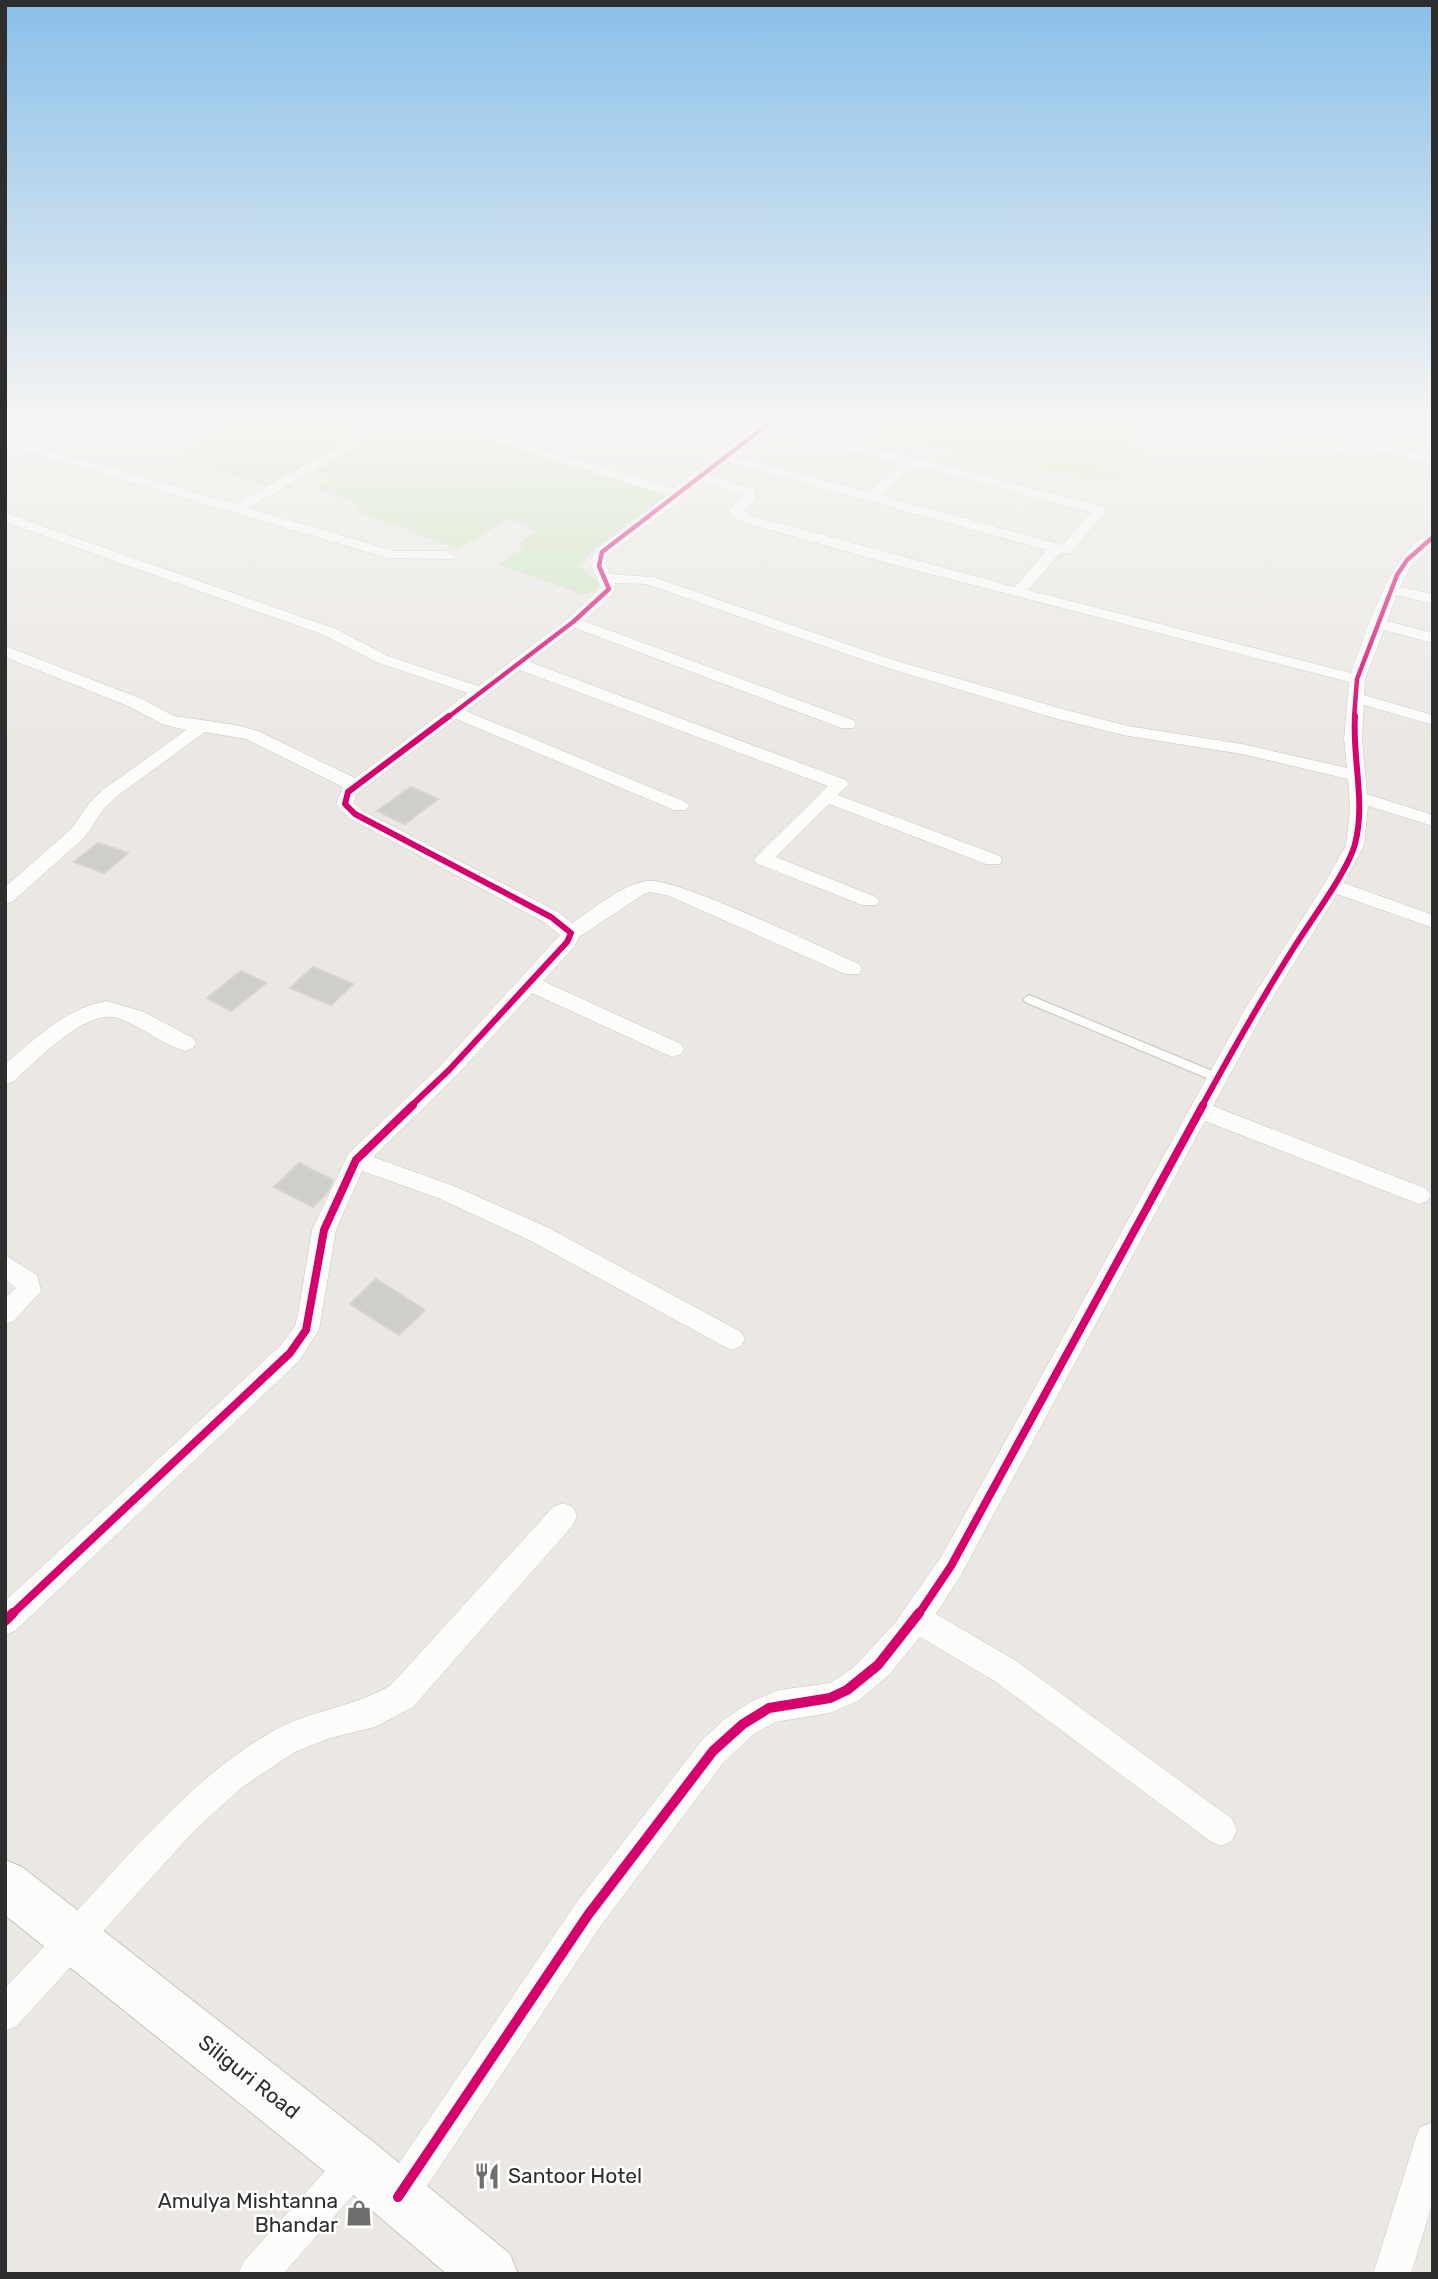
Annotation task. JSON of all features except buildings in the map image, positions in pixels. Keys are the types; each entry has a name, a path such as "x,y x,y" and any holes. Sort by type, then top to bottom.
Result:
{"main road":[{"name":"Siliguri Road","path":"5,1884 358,2163 490,2274"}],"street":[{"path":"29,525 330,632 361,651 481,692"},
{"path":"292,525 405,558 430,551 448,556"},
{"path":"571,933 551,916 355,814 345,804 345,799 356,786 573,622 609,589 607,578 598,567 598,556 638,525"},
{"path":"773,525 1356,689 1433,720"},
{"path":"972,525 1065,550 1087,525"},
{"path":"398,2197 588,1915 713,1751 735,1729 780,1704 820,1702 846,1692 866,1677 951,1566 1255,1009 1333,886 1355,845 1357,787 1353,738 1356,689 1390,589 1407,560 1433,537"},
{"path":"1018,592 1057,548"},
{"path":"607,578 648,580 884,662 1060,714 1128,731 1242,749 1357,787 1433,821"},
{"path":"1390,589 1433,599"},
{"path":"573,622 847,724"},
{"path":"1377,623 1433,638"},
{"path":"5,651 136,703 168,720 201,727 236,730 252,735 356,786"},
{"path":"518,663 840,784 763,859 869,901"},
{"path":"454,712 680,806"},
{"path":"5,898 78,832 96,806 110,793 201,727"},
{"path":"827,797 993,860"},
{"path":"5,1621 290,1353 306,1330 324,1230 356,1160 449,1070 531,984 567,942 571,933 626,895 649,886 660,887 852,969"},
{"path":"1333,886 1433,922"},
{"path":"531,984 673,1049"},
{"path":"5,1076 80,1017 106,1008 121,1011 185,1043"},
{"path":"1201,1110 1419,1195"},
{"path":"356,1160 446,1192 539,1234 732,1339"},
{"path":"5,1265 28,1282 29,1291 5,1314"},
{"path":"5,2014 183,1821 230,1777 285,1741 330,1723 375,1712 402,1696 562,1516"},
{"path":"914,1617 1006,1672 1222,1830"},
{"path":"1392,2274 1433,2140"},
{"path":"257,2274 358,2163"}],"lane":[{"path":"1029,999 1218,1078"}],"green space":[{"path":"395,525 499,525 457,549"},
{"path":"524,525 626,525 597,546 579,566 601,584 596,591 582,594 498,564 524,547 517,544 537,531"}],"cycle path":[{"path":"5,1621 290,1353 306,1330 324,1230 356,1160 449,1070 567,942 571,933 551,917 355,814 345,804 348,792 573,622 609,589 599,566 599,557 638,525"},
{"path":"398,2197 588,1915 713,1751 735,1730 760,1712 788,1703 830,1698 863,1679 905,1634 951,1566 1255,1009 1333,886 1355,845 1359,809 1353,739 1357,679 1397,575 1407,560 1433,537"}],"place":[{"name":"Santoor Hotel","path":"487,2176"},
{"name":"Amulya Mishtanna Bhandar","path":"359,2213"}]}
